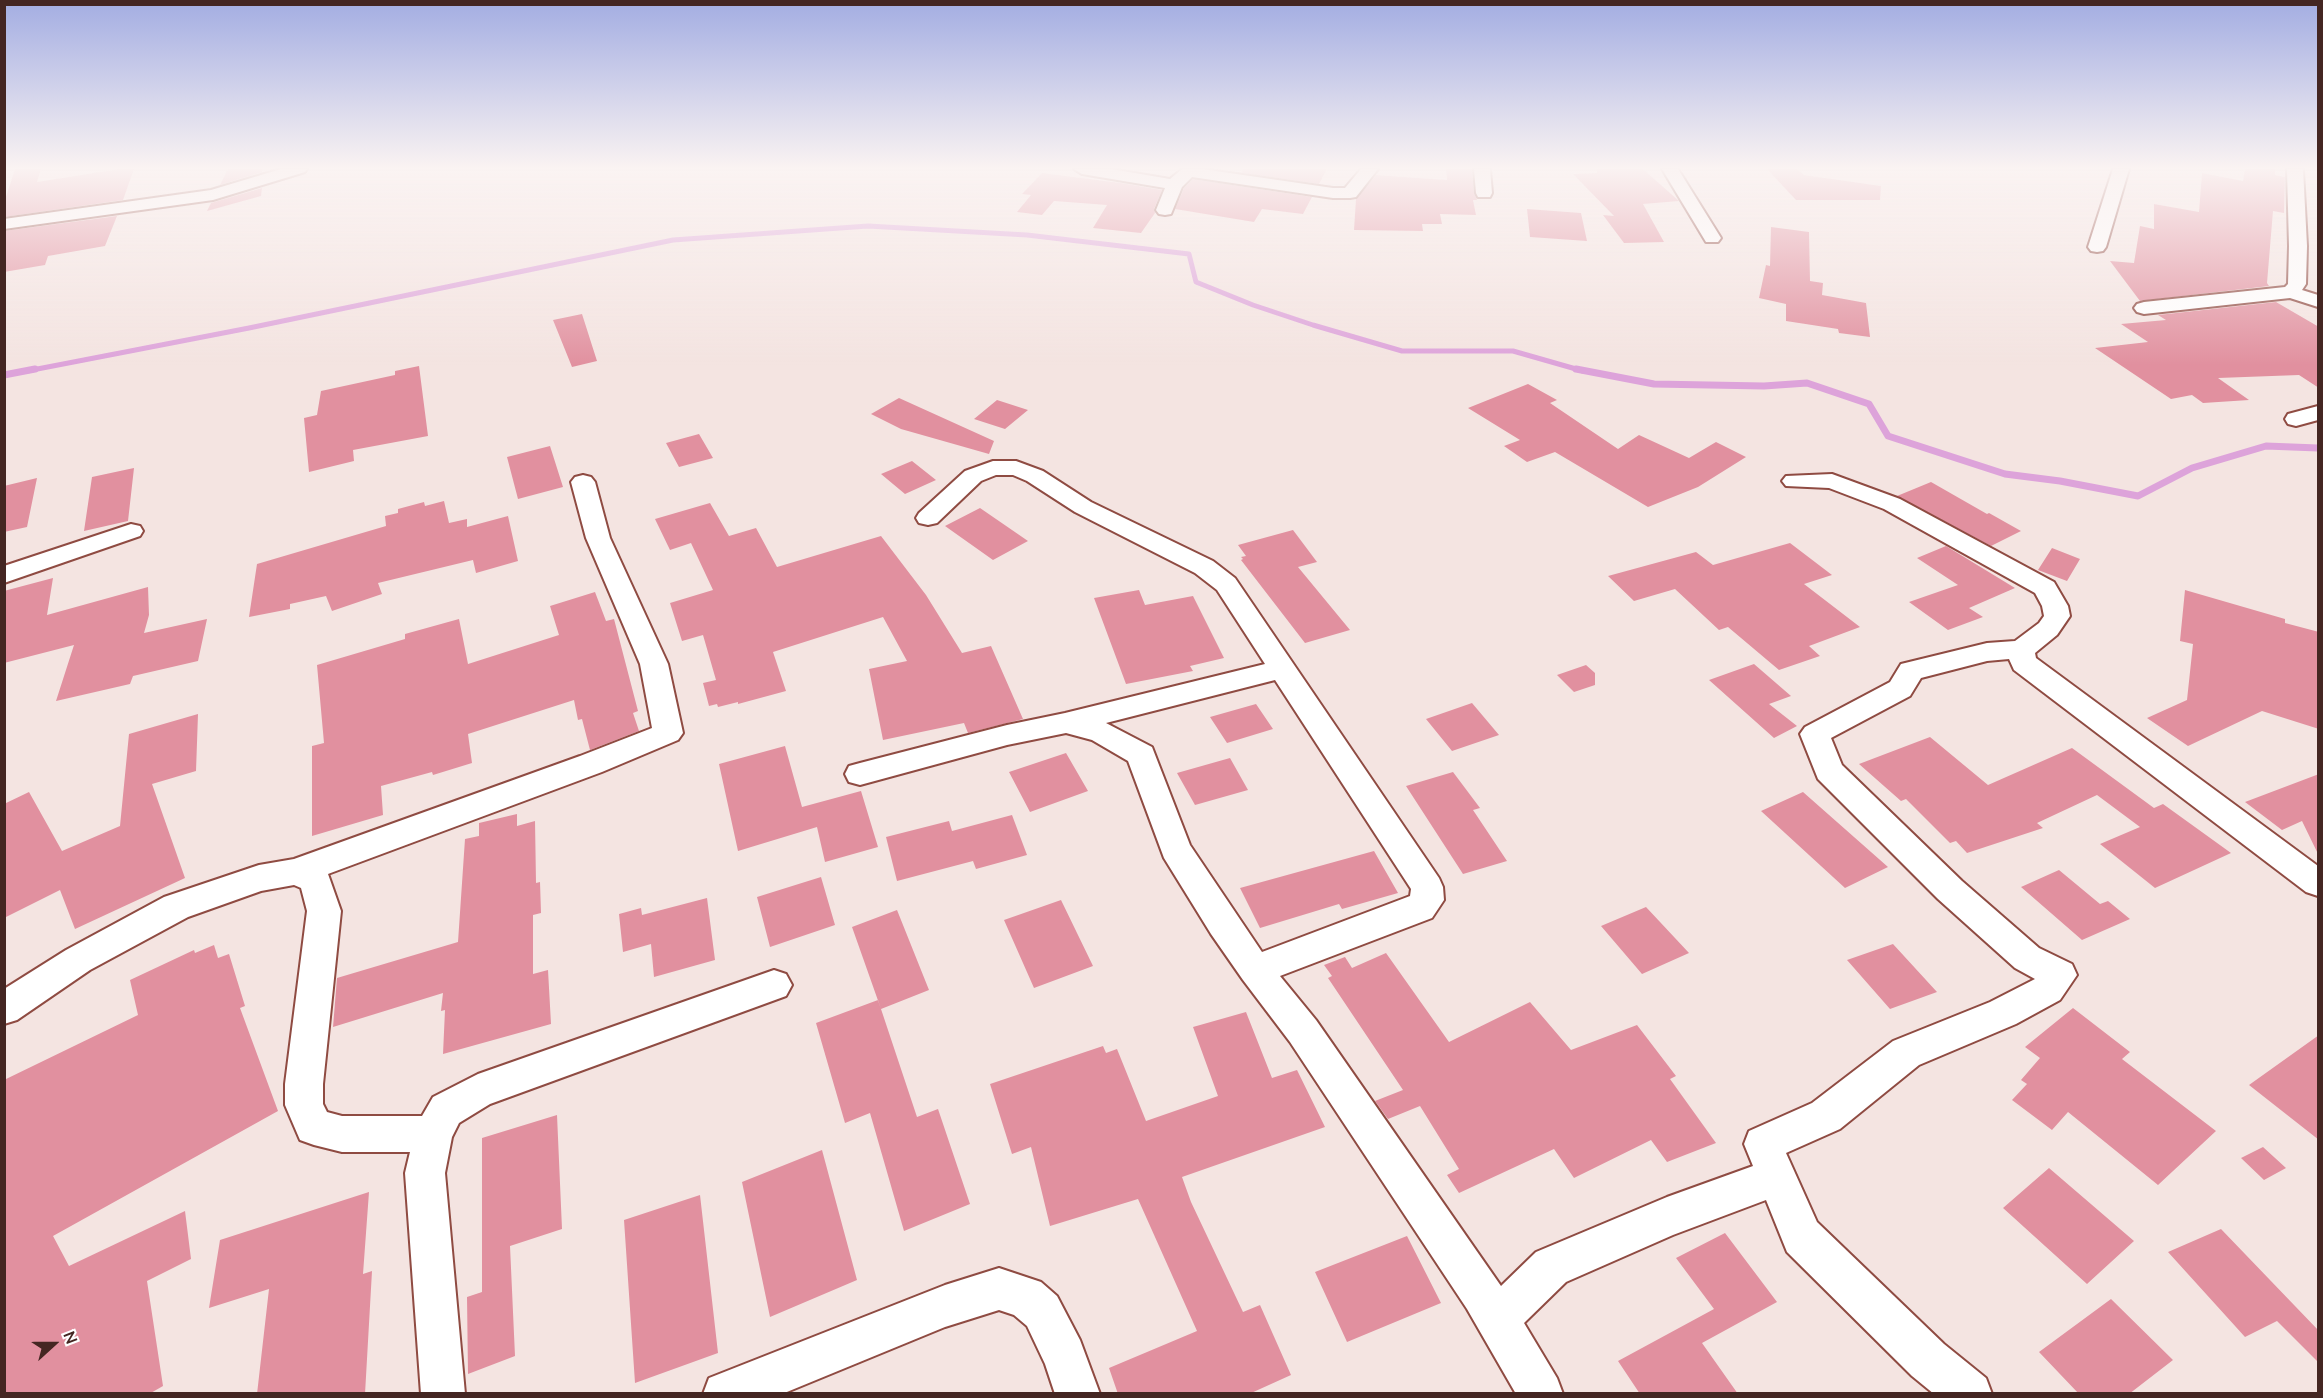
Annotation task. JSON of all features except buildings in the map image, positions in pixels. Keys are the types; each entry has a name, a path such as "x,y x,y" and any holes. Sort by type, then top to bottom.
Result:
{"street":[{"path":"1710,234 1712,238"},
{"path":"2097,247 2101,234"},
{"path":"2291,292 2297,284 2297,234"},
{"path":"2144,309 2291,292 2319,301"},
{"path":"2296,418 2319,413"},
{"path":"928,518 973,476 993,468 1016,468 1035,476 1083,507 1204,567 1226,584 1426,887 1427,900 1420,908 1255,970"},
{"path":"1794,481 1832,481 1882,499 2044,588 2058,616 2048,629 2020,651 2024,663 2319,883"},
{"path":"4,1009 78,960 176,907 259,878 296,872 591,764 668,733 654,663 598,538 583,482"},
{"path":"4,575 132,531"},
{"path":"1970,1394 1928,1360 1802,1237 1763,1144 1826,1116 1906,1053 2003,1012 2048,988 2060,975 2027,958 1950,890 1829,771 1815,734 1900,689 1911,671 1988,652 2024,648"},
{"path":"861,774 1007,735 1066,723 1282,669"},
{"path":"1066,723 1101,732 1141,755 1175,849 1255,970 1303,1030 1497,1319 1541,1394"},
{"path":"296,872 315,880 324,910 304,1084 304,1105 314,1126 342,1134 433,1134"},
{"path":"443,1394 425,1173 433,1134 446,1110 478,1092 774,985"},
{"path":"1497,1319 1551,1267 1678,1213 1777,1177"},
{"path":"725,1394 945,1306 999,1289 1026,1297 1042,1311 1064,1356 1078,1394"}],"waterway":[{"path":"27,371 249,328 673,240 753,234"},
{"path":"1014,234 1189,254 1196,282 1253,305 1402,351 1513,351 1576,369"},
{"path":"4,375 35,369"},
{"path":"1576,369 1654,384 1764,386 1807,383 1869,404 1888,436 2005,474 2060,481 2138,496 2192,468 2266,446 2318,448"},
{"path":"1576,369 1583,371"}]}
